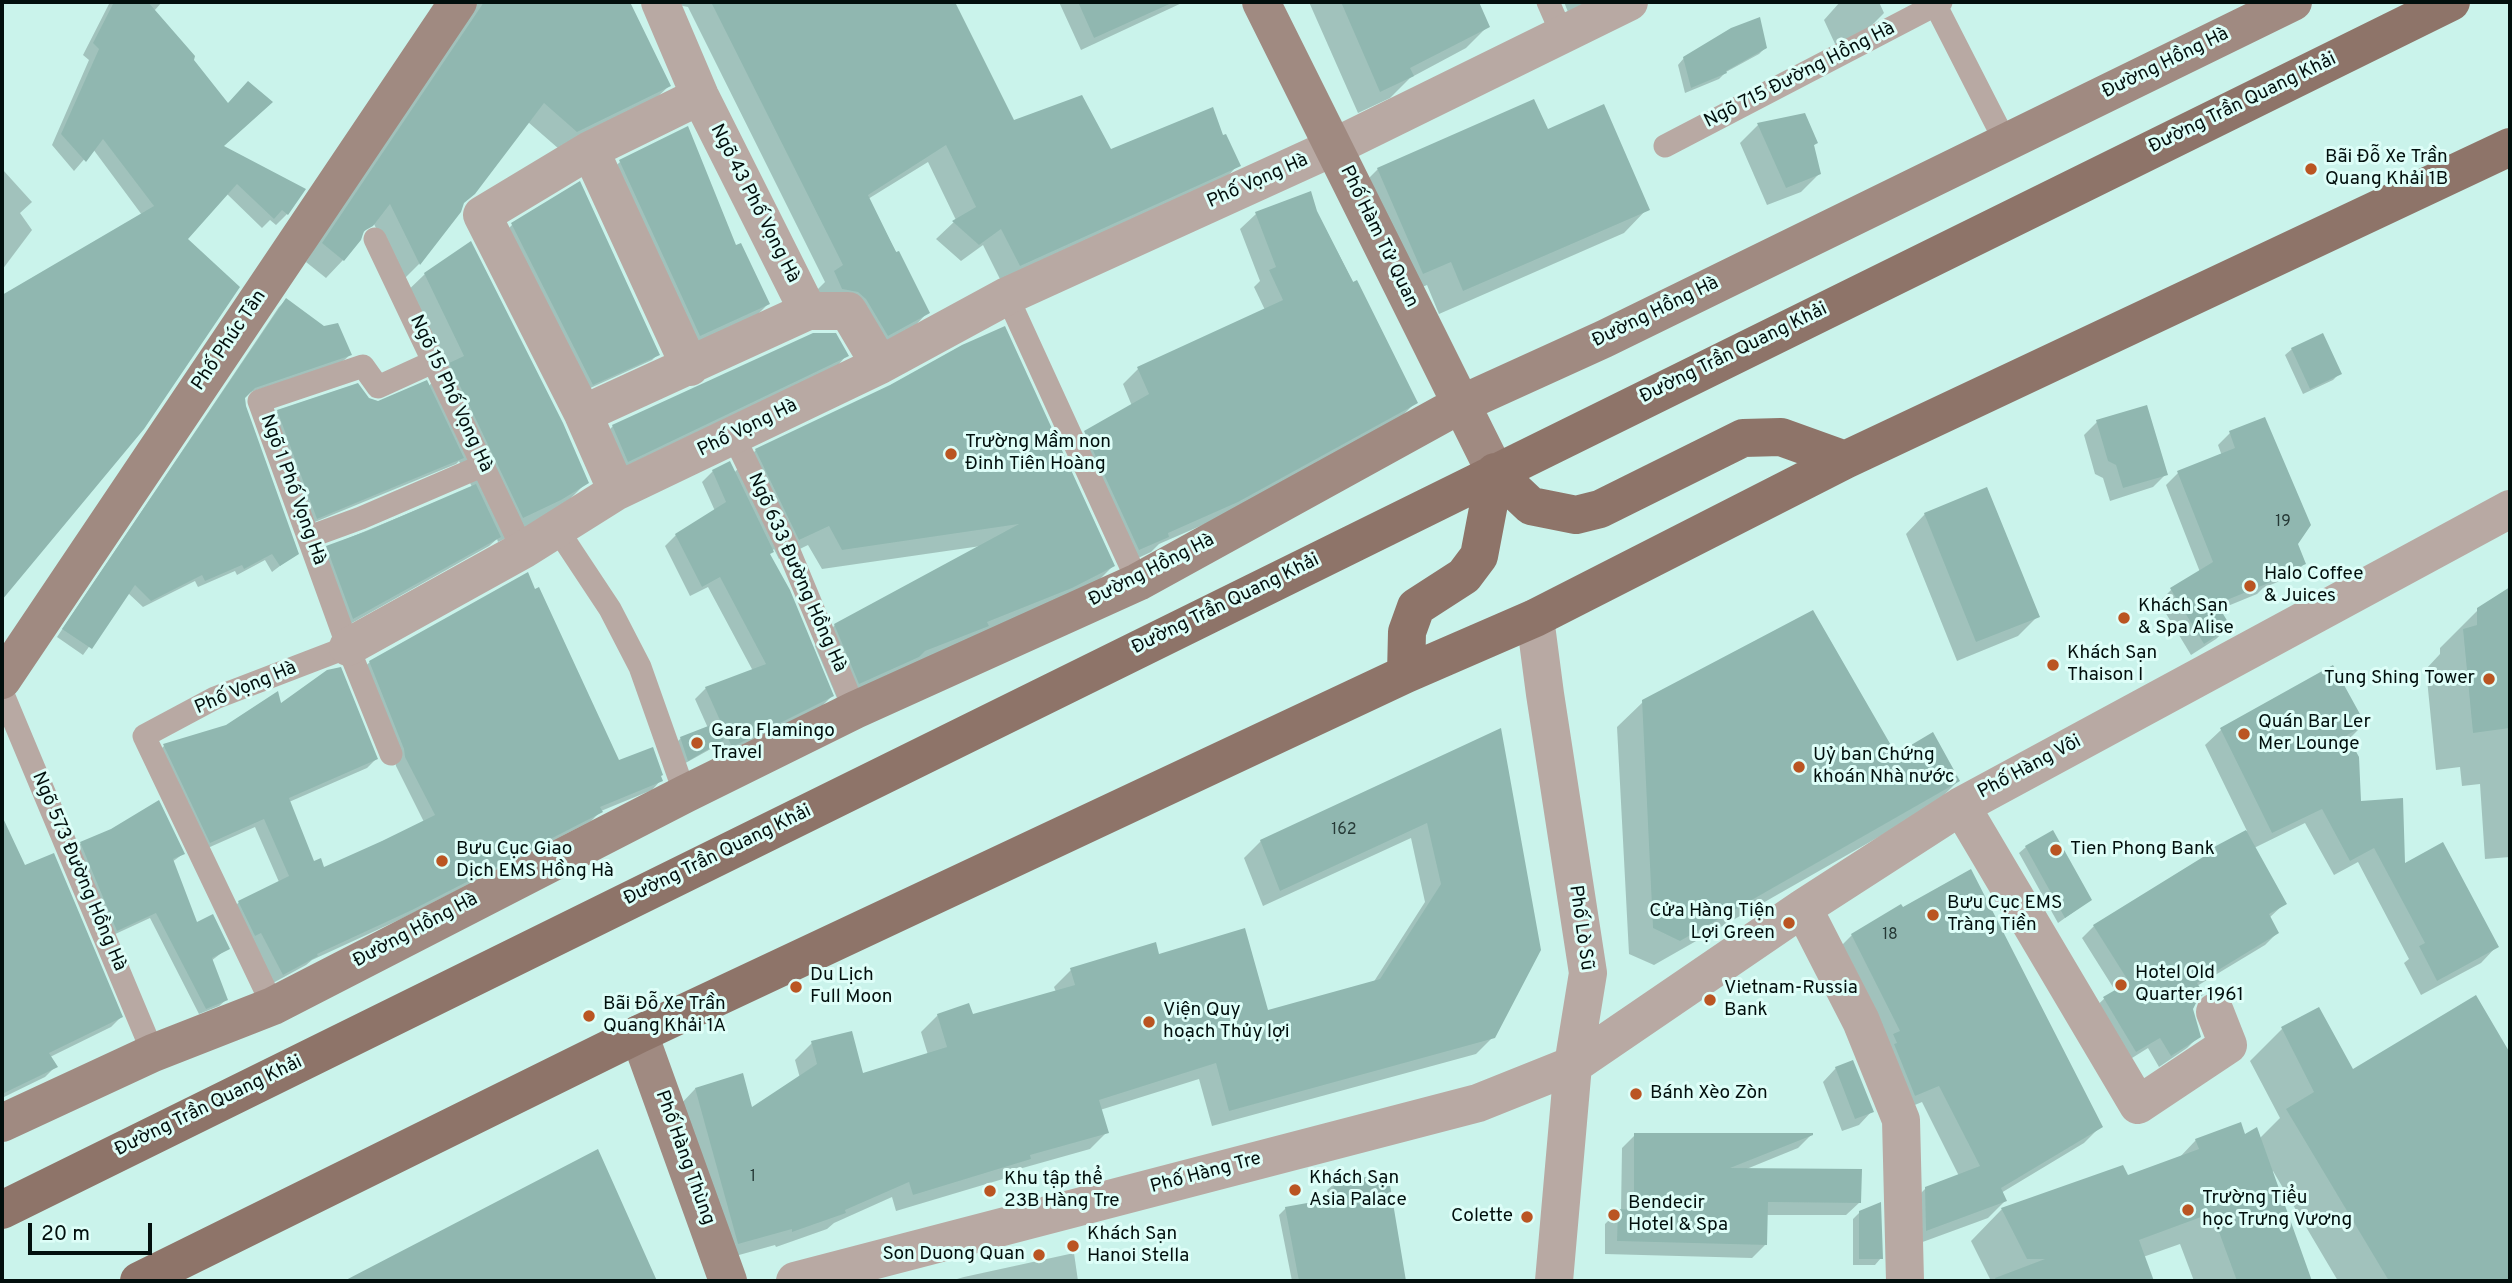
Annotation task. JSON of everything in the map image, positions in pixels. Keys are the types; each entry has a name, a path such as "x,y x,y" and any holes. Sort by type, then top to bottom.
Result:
{"main road":[{"name":"Đường Trần Quang Khải","path":"2,1210 2451,2"},
{"path":"139,1281 639,1034 1406,674 1535,618 1845,460 2510,147"},
{"path":"1495,472 1531,506 1576,515 1600,509 1743,438 1781,437 1845,460"},
{"path":"1406,674 1407,632 1416,607 1464,576 1479,555 1495,472"}],"street":[{"name":"Ngõ 43 Phố Vọng Hà","path":"660,2 700,96 808,311"},
{"name":"Phố Hàm Tử Quan","path":"1261,2 1495,472"},
{"name":"Phố Vọng Hà","path":"348,647 523,550 617,491 880,365 1007,296 1334,147 1555,18 1629,2"},
{"name":"Đường Hồng Hà","path":"2,1123 153,1053 273,1006 685,794 855,710 1138,582 1461,404 1604,339 2293,2"},
{"name":"Phố Phúc Tân","path":"2,680 455,3"},
{"path":"617,491 583,414 482,215 590,150 700,96"},
{"path":"590,150 690,367"},
{"path":"583,414 808,311 848,311 880,365"},
{"name":"Phố Hàng Vôi","path":"1573,1065 1802,908 1961,806 2510,509"},
{"name":"Phố Lò Sũ","path":"1535,618 1588,973 1573,1065 1554,1281"},
{"path":"1961,806 2138,1105 2228,1045 2216,1012"},
{"path":"1802,908 1861,1021 1901,1120 1905,1281"},
{"name":"Phố Hàng Thùng","path":"639,1034 728,1281"},
{"name":"Phố Hàng Tre","path":"795,1281 1478,1103 1573,1065"}],"lane":[{"name":"Ngõ 715 Đường Hồng Hà","path":"1664,146 1937,3 2006,143"},
{"name":"Ngõ 15 Phố Vọng Hà","path":"375,239 523,550"},
{"path":"1007,296 1138,582"},
{"name":"Ngõ 1 Phố Vọng Hà","path":"391,754 348,647 259,401 363,366 378,387 435,361"},
{"name":"Ngõ 633 Đường Hồng Hà","path":"734,437 786,544 855,710"},
{"path":"309,537 361,518 484,465"},
{"path":"557,529 610,609 640,667 685,794"},
{"name":"Phố Vọng Hà","path":"273,1006 144,736 215,698 348,647"},
{"name":"Ngõ 573 Đường Hồng Hà","path":"2,692 153,1053"}],"building":[{"path":"114,2 148,2 195,56 194,60 228,103 248,81 273,102 224,146 306,189 288,215 282,210 274,219 237,184 188,239 240,287 144,429 2,600 2,295 154,206 103,139 86,162 61,134 99,49 93,43"},
{"path":"484,2 630,2 671,86 577,132 544,103 475,194 464,203 461,212 420,265 390,204 373,226 364,231 361,240 344,261 322,243"},
{"path":"711,2 955,2 1014,120 1082,95 1111,149 1213,107 1223,135 1226,134 1241,166 1020,266 1001,229 979,245 952,221 976,207 946,145 868,195 930,313 888,336 866,299 858,292 842,289 834,271 843,265"},
{"path":"1078,2 1174,2 1094,38"},
{"path":"1341,2 1479,2 1490,27 1410,68 1414,76 1380,92"},
{"path":"1760,17 1767,48 1726,71 1727,73 1691,88 1683,57 1731,28"},
{"path":"1534,99 1548,129 1604,104 1650,210 1463,291 1451,262 1423,274 1377,168"},
{"path":"1805,113 1818,143 1814,145 1821,174 1786,188 1757,123"},
{"path":"688,126 736,245 741,243 770,304 700,336 619,160"},
{"path":"580,181 660,355 593,385 511,223"},
{"path":"1311,191 1317,211 1353,282 1357,280 1418,403 1238,502 1168,533 1169,537 1139,550 1084,431 1149,394 1137,367 1283,300 1269,270 1276,267 1255,212"},
{"path":"471,241 563,423 589,483 523,518 449,363 464,356 424,273"},
{"path":"286,298 324,326 338,323 352,355 255,388 245,398 299,554 280,566 272,554 244,569 242,565 205,581 202,575 151,601 135,585 92,649 62,629"},
{"path":"1005,326 1115,566 1072,588 987,622 989,626 925,651 919,657 859,684 834,624 1019,524 842,550 829,526 799,540 755,449 890,385 962,345"},
{"path":"813,333 836,333 849,356 628,462 612,425"},
{"path":"2323,333 2342,374 2310,389 2291,348"},
{"path":"427,380 464,458 317,519 277,410 358,383 369,398 378,401"},
{"path":"2147,405 2168,475 2123,488 2116,465 2108,461 2096,420"},
{"path":"2265,417 2311,525 2298,544 2306,564 2217,604 2231,627 2204,644 2170,588 2213,562 2177,471 2235,448 2229,431"},
{"path":"730,461 774,552 770,554 790,590 834,696 732,747 705,687 766,664 720,577 702,587 675,534 726,502 712,470"},
{"path":"476,484 501,537 353,619 326,546"},
{"path":"1987,487 2040,617 1976,642 1924,513"},
{"path":"528,572 535,589 539,587 619,760 653,747 663,781 600,807 603,812 412,910 317,954 318,956 283,975 261,933 255,936 238,901 289,876 264,819 210,843 163,744 226,725 278,691 281,703 327,670 341,667 378,759 289,798 314,861 321,858 324,867 382,841 435,815 405,757 369,661"},
{"name":"Tung Shing Tower","path":"2510,587 2510,728 2473,733 2463,629 2477,625 2477,608"},
{"name":"Uỷ ban Chứng khoán Nhà nước","path":"1813,610 1896,754 1933,732 1960,781 1680,941 1653,928 1642,700"},
{"path":"2333,665 2366,725 2347,735 2359,757 2361,801 2403,798 2405,863 2443,842 2499,947 2437,981 2419,946 2425,943 2374,848 2350,861 2322,809 2272,833 2220,728"},
{"path":"716,723 724,740 688,761 680,737"},
{"path":"1501,728 1541,950 1495,1038 1229,1111 1216,1063 1099,1100 1109,1133 1030,1155 1031,1159 913,1195 909,1182 845,1210 846,1213 792,1232 792,1229 738,1244 695,1088 743,1073 752,1107 817,1064 811,1041 852,1031 863,1073 947,1047 937,1014 969,1003 973,1014 1075,985 1070,968 1156,942 1159,954 1245,928 1268,1010 1380,979 1441,884 1427,823 1280,891 1260,840"},
{"path":"159,800 185,854 173,859 197,922 213,914 230,949 212,958 228,1000 206,1009 156,913 117,931 80,842 111,829"},
{"path":"2,816 25,865 54,853 123,1017 49,1053 58,1067 2,1094"},
{"path":"2053,830 2092,900 2065,918 2025,846"},
{"path":"2246,830 2287,904 2269,914 2279,933 2197,983 2204,994 2193,1009 2201,1037 2171,1056 2160,1038 2136,1052 2103,997 2129,982 2093,925 2216,849 2214,847"},
{"path":"1971,869 2103,1127 2001,1188 2007,1201 1926,1231 1925,1187 1980,1166 1939,1086 1915,1096 1894,1044 1897,1043 1893,1034 1900,1031 1851,934 1901,904 1903,907"},
{"path":"2476,995 2510,1053 2510,1281 2389,1281 2286,1109 2314,1092 2281,1027 2319,1007 2353,1069"},
{"path":"1853,1060 1874,1112 1855,1119 1835,1067"},
{"name":"Trường Tiểu học Trưng Vương","path":"2241,1122 2245,1134 2257,1127 2312,1281 2237,1281 2212,1213 2139,1240 2154,1281 1996,1281 1995,1278 2045,1259 2027,1259 2001,1208 2123,1165 2128,1175 2199,1149 2195,1139"},
{"path":"1634,1133 1813,1133 1730,1168 1862,1169 1861,1203 1768,1202 1767,1245 1617,1241 1618,1209 1634,1210"},
{"path":"598,1149 657,1281 344,1281"},
{"path":"1388,1173 1406,1281 1299,1281 1285,1207 1335,1198 1333,1183"},
{"path":"1881,1202 1883,1259 1859,1259 1859,1211"}],"place":[{"name":"Bãi Đỗ Xe Trần Quang Khải 1B","path":"2311,169"},
{"name":"Trường Mầm non Đinh Tiên Hoàng","path":"951,454"},
{"name":"Halo Coffee & Juices","path":"2250,586"},
{"name":"Khách Sạn & Spa Alise","path":"2124,618"},
{"name":"Khách Sạn Thaison I","path":"2053,665"},
{"name":"Tung Shing Tower","path":"2489,679"},
{"name":"Quán Bar Ler Mer Lounge","path":"2244,734"},
{"name":"Gara Flamingo Travel","path":"697,743"},
{"name":"Uỷ ban Chứng khoán Nhà nước","path":"1799,767"},
{"name":"Tien Phong Bank","path":"2056,850"},
{"name":"Bưu Cục Giao Dịch EMS Hồng Hà","path":"442,861"},
{"name":"Bưu Cục EMS Tràng Tiền","path":"1933,915"},
{"name":"Cửa Hàng Tiện Lợi Green","path":"1789,923"},
{"name":"Hotel Old Quarter 1961","path":"2121,985"},
{"name":"Du Lịch Full Moon","path":"796,987"},
{"name":"Vietnam-Russia Bank","path":"1710,1000"},
{"name":"Bãi Đỗ Xe Trần Quang Khải 1A","path":"589,1016"},
{"name":"Viện Quy hoạch Thủy lợi","path":"1149,1022"},
{"name":"Bánh Xèo Zòn","path":"1636,1094"},
{"name":"Khách Sạn Asia Palace","path":"1295,1190"},
{"name":"Khu tập thể 23B Hàng Tre","path":"990,1191"},
{"name":"Trường Tiểu học Trưng Vương","path":"2188,1210"},
{"name":"Bendecir Hotel & Spa","path":"1614,1215"},
{"name":"Colette","path":"1527,1217"},
{"name":"Khách Sạn Hanoi Stella","path":"1073,1246"},
{"name":"Son Duong Quan","path":"1039,1255"}]}
